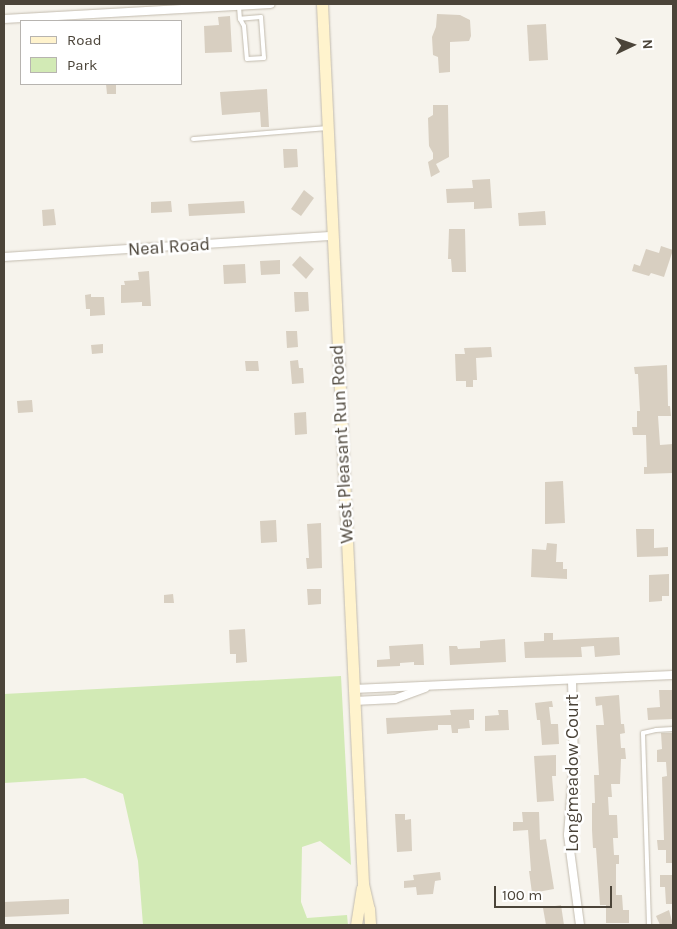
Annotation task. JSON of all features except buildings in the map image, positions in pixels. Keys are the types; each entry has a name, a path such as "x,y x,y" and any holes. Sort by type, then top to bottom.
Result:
{"main road":[{"name":"West Pleasant Run Road","path":"322,4 362,884 356,925"},
{"name":"West Pleasant Run Road","path":"362,884 369,909 370,925"}],"street":[{"path":"4,19 271,4"},
{"name":"Neal Road","path":"4,257 333,236"},
{"path":"353,689 673,675"},
{"name":"Longmeadow Court","path":"572,680 574,760 568,835 580,925"},
{"path":"354,701 395,698 434,684"}],"lane":[{"path":"239,6 240,19 244,26 247,59 264,58 261,17 240,19"},
{"path":"193,139 328,127"},
{"path":"648,925 643,733 673,729"}],"green space":[{"path":"341,676 351,865 320,841 302,847 301,902 307,918 347,915 348,925 143,925 138,861 123,794 85,778 4,783 4,694"}]}
